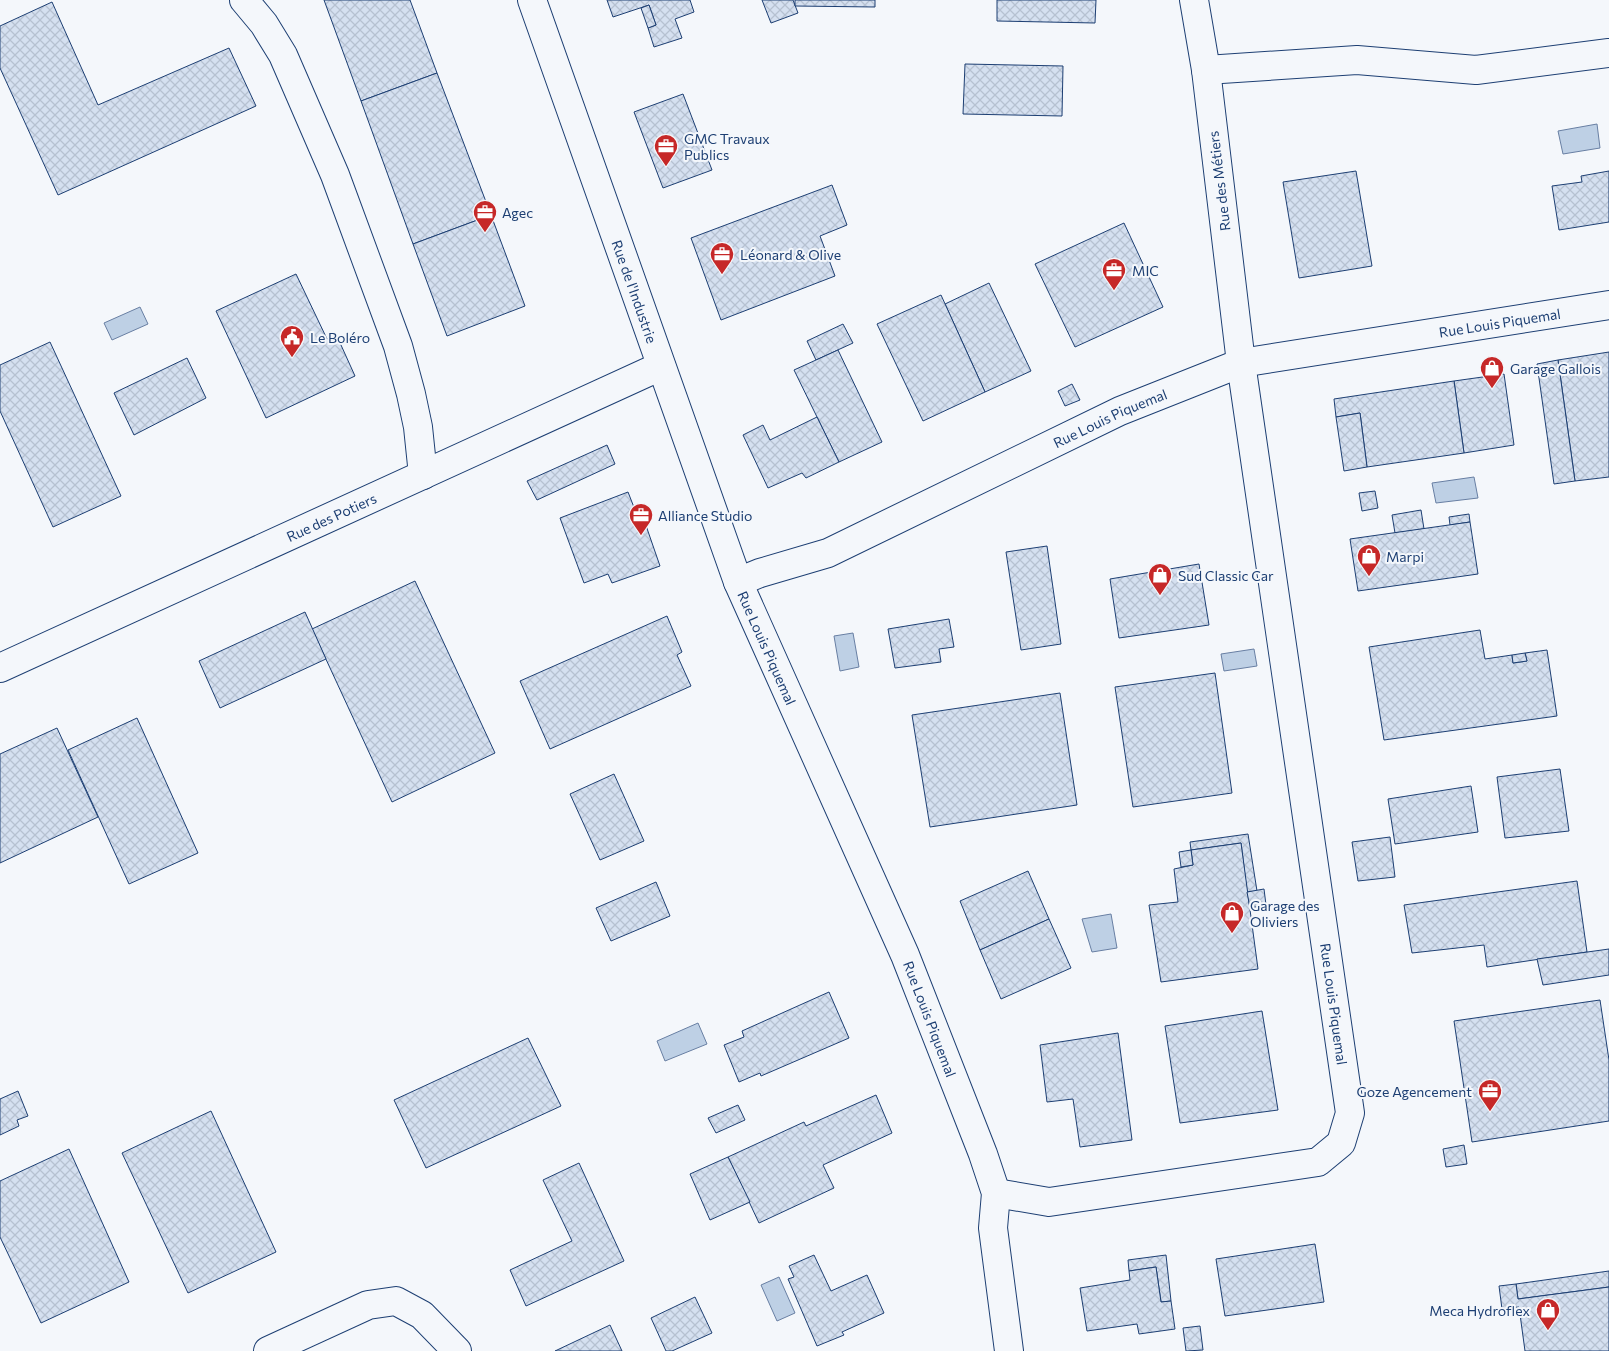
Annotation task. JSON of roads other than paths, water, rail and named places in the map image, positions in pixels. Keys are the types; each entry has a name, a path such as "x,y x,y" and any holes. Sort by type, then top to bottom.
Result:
{"street":[{"path":"244,0 264,24 283,55 335,175 398,346 418,427 423,475"},
{"name":"Rue de l'Industrie","path":"532,0 738,582"},
{"name":"Rue des Métiers","path":"1194,0 1206,70 1241,363"},
{"path":"1206,70 1357,60 1476,70 1609,53"},
{"name":"Rue Louis Piquemal","path":"1009,1351 993,1228 996,1193 980,1145 905,955 738,582 760,573 828,553 1120,411 1241,363 1609,305"},
{"name":"Rue Louis Piquemal","path":"996,1193 1049,1202 1318,1162 1340,1143 1350,1113 1241,363"},
{"name":"Rue des Potiers","path":"0,668 661,366"},
{"path":"268,1351 368,1305 396,1301 422,1314 457,1351"}],"water":[{"path":"1597,124 1600,148 1563,154 1558,131"},
{"path":"140,307 148,324 112,340 104,323"},
{"path":"1474,477 1478,498 1436,503 1432,483"},
{"path":"853,633 859,667 840,671 834,636"},
{"path":"1254,649 1257,666 1224,671 1221,654"},
{"path":"1111,914 1117,948 1092,952 1082,919"},
{"path":"698,1023 707,1044 665,1061 657,1041"},
{"path":"779,1277 795,1313 777,1321 761,1285"}],"place":[{"name":"GMC Travaux Publics","path":"666,167"},
{"name":"Agec","path":"485,233"},
{"name":"Léonard & Olive","path":"722,275"},
{"name":"MIC","path":"1114,291"},
{"name":"Le Boléro","path":"292,358"},
{"name":"Garage Gallois","path":"1492,389"},
{"name":"Alliance Studio","path":"641,536"},
{"name":"Marpi","path":"1369,577"},
{"name":"Sud Classic Car","path":"1160,596"},
{"name":"Garage des Oliviers","path":"1232,934"},
{"name":"Goze Agencement","path":"1490,1112"},
{"name":"Meca Hydroflex","path":"1548,1331"}]}
